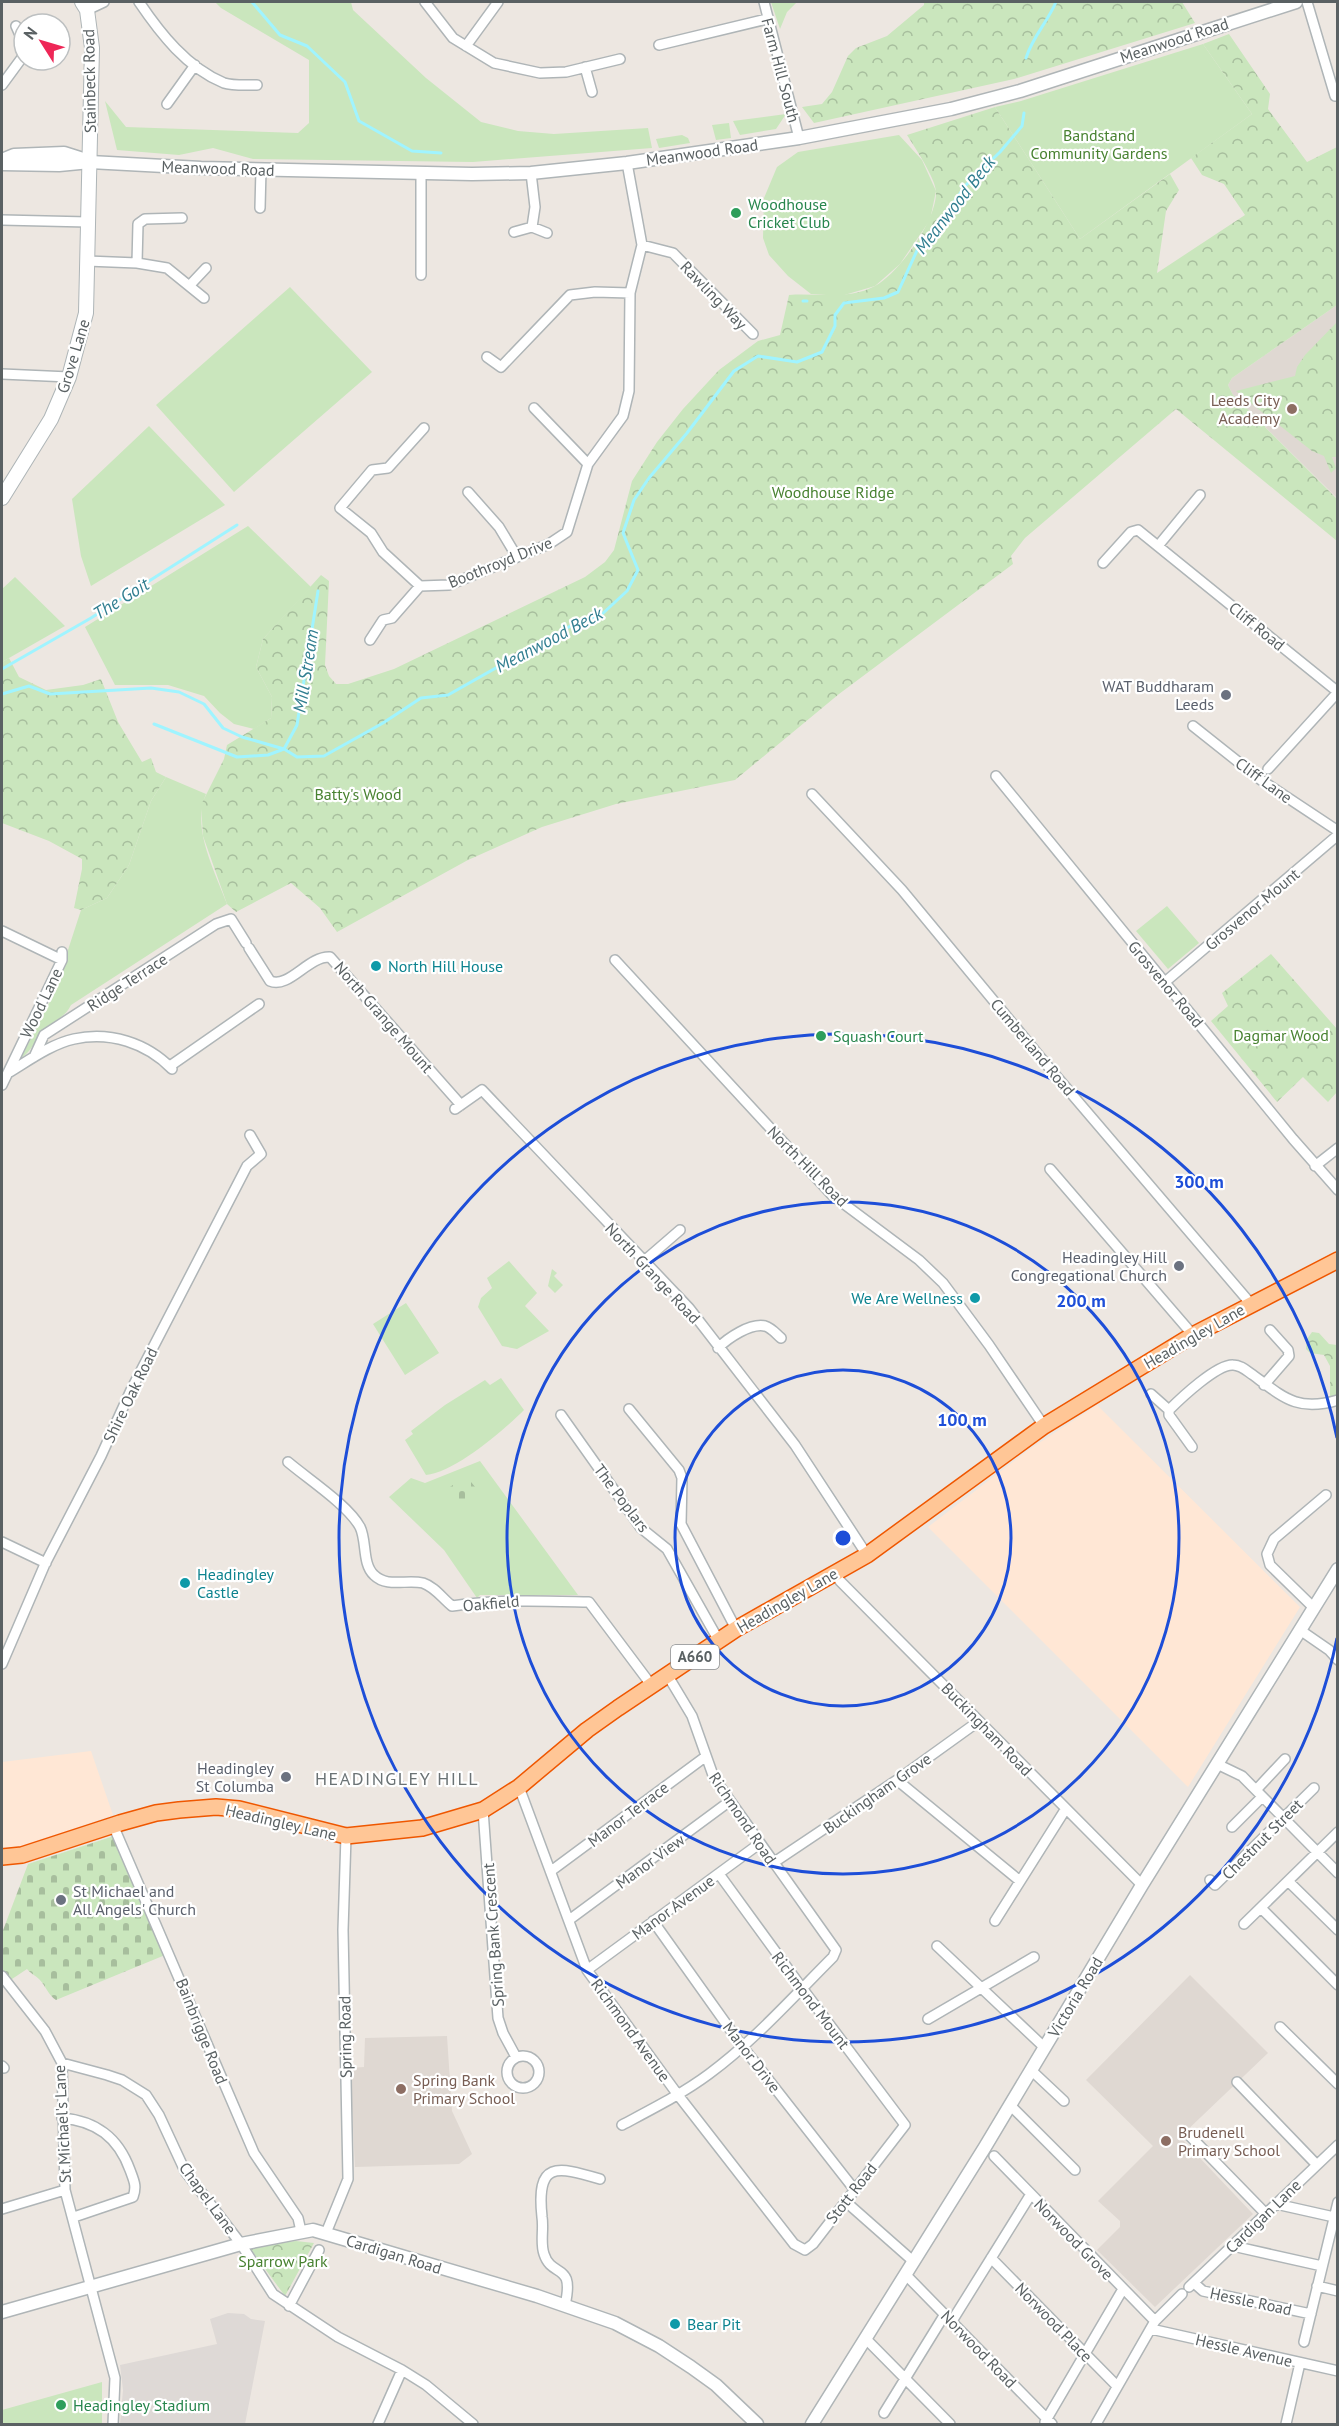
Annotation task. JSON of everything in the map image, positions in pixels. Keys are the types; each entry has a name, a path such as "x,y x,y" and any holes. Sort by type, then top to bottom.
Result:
{"highway":[{"name":"Headingley Lane","path":"2,1857 39,1850 156,1813 216,1807 239,1809 346,1836 422,1828 483,1810 519,1787 587,1730 736,1629 867,1555 1044,1426 1193,1335 1338,1260"}],"main road":[{"name":"Stainbeck Road","path":"84,6 92,48 90,162"},
{"name":"Grove Lane","path":"2,498 51,419 69,377 86,313 90,162"}],"street":[{"path":"84,6 104,2"},
{"path":"139,2 159,31 195,65 225,83 257,85"},
{"path":"425,2 453,38 494,63 540,74 566,72 620,58"},
{"path":"466,46 498,2"},
{"name":"Farm Hill South","path":"764,2 799,138"},
{"name":"Meanwood Road","path":"2,162 14,155 64,153 90,162 179,168 421,173 531,173 627,164 799,138 941,111 1020,91 1271,5 1296,2"},
{"path":"1307,2 1335,96"},
{"path":"659,45 767,19"},
{"path":"167,104 195,65"},
{"path":"585,68 592,92"},
{"path":"2,85 12,71"},
{"name":"Boothroyd Drive","path":"420,586 449,585 549,544 567,532 588,464 623,416 629,391 630,293 642,245 627,164"},
{"path":"260,208 261,169"},
{"path":"420,275 421,173"},
{"path":"531,173 535,207 532,227"},
{"path":"137,263 138,224 145,219 182,218"},
{"path":"2,220 88,222"},
{"path":"514,232 532,227 547,234"},
{"name":"Rawling Way","path":"642,245 673,253 753,334"},
{"path":"87,261 137,263 167,268 204,298"},
{"path":"190,285 206,268"},
{"path":"487,357 501,367 570,295 595,292 630,293"},
{"path":"2,374 69,377"},
{"path":"534,408 588,464"},
{"path":"370,640 383,620 393,618 420,586 383,552 370,533 340,508 372,470 388,468 424,428"},
{"path":"468,492 499,527 517,557"},
{"path":"1158,546 1200,495"},
{"name":"Cliff Road","path":"1103,563 1134,530 1138,530 1338,692"},
{"path":"1268,769 1338,692"},
{"name":"Cliff Lane","path":"1193,726 1261,780 1338,831"},
{"name":"Grosvenor Road","path":"996,776 1338,1190"},
{"name":"Cumberland Road","path":"812,794 902,890 1046,1064 1251,1304"},
{"name":"Grosvenor Mount","path":"1165,982 1338,835"},
{"name":"North Grange Mount","path":"231,919 270,981 276,984 285,981 320,957 330,957 458,1107"},
{"name":"Ridge Terrace","path":"34,1057 44,1035 216,924 231,919"},
{"name":"Wood Lane","path":"2,931 62,956 2,1085"},
{"name":"North Hill Road","path":"615,960 832,1195 919,1260 942,1283 989,1345 1044,1426"},
{"path":"8,1073 34,1057 72,1039 93,1037 114,1038 143,1047 171,1067 259,1004"},
{"name":"North Grange Road","path":"458,1107 482,1090 688,1308 795,1445 867,1555"},
{"name":"Shire Oak Road","path":"2,1664 46,1563 101,1456 131,1390 247,1166 261,1154 250,1136"},
{"path":"1316,1166 1338,1148"},
{"path":"1050,1169 1193,1335"},
{"path":"643,1262 680,1230"},
{"path":"718,1348 728,1338 755,1327 765,1326 781,1338"},
{"path":"1264,1385 1289,1356 1288,1350 1270,1330"},
{"path":"1169,1410 1220,1367 1231,1364 1240,1366 1264,1385 1287,1398 1307,1406 1338,1400"},
{"path":"1151,1394 1169,1410 1169,1415 1192,1447"},
{"path":"629,1409 680,1470 682,1478 681,1524 736,1629"},
{"name":"The Poplars","path":"561,1415 642,1528 667,1550 718,1641"},
{"name":"Oakfield","path":"288,1462 351,1514 361,1528 369,1566 376,1577 399,1583 423,1583 436,1590 452,1606 469,1602 533,1599 589,1602 652,1686"},
{"path":"1314,1608 1270,1565 1267,1554 1274,1539 1326,1495"},
{"path":"2,1542 46,1563"},
{"name":"Victoria Road","path":"812,2424 1338,1569"},
{"name":"Buckingham Road","path":"834,1572 840,1581 1065,1810 1142,1885"},
{"path":"1300,1630 1329,1650 1338,1660"},
{"name":"Richmond Road","path":"668,1676 692,1716 714,1778 837,1950 833,1957 802,1988"},
{"name":"Buckingham Grove","path":"773,1863 897,1780 979,1721"},
{"name":"Manor Terrace","path":"551,1871 705,1757"},
{"path":"1232,1827 1285,1759"},
{"path":"1217,1764 1242,1776 1338,1873"},
{"path":"897,1780 1020,1881"},
{"name":"Richmond Avenue","path":"519,1787 587,1970 678,2095 794,2244"},
{"name":"Chestnut Street","path":"1210,1880 1215,1885 1314,1788"},
{"name":"Manor View","path":"569,1920 730,1801"},
{"name":"Spring Bank Crescent","path":"483,1810 498,2018 516,2057"},
{"path":"995,1921 1065,1810"},
{"name":"Bainbrigge Road","path":"113,1825 255,2153 298,2218 301,2231"},
{"path":"1244,1924 1338,1832"},
{"name":"Spring Road","path":"326,2233 348,2180 344,1900 346,1836"},
{"name":"Manor Avenue","path":"587,1970 759,1844"},
{"name":"Richmond Mount","path":"719,1874 905,2125"},
{"path":"1288,1881 1338,1930"},
{"path":"1261,1908 1338,1985"},
{"name":"Manor Drive","path":"653,1921 742,2046 854,2189"},
{"path":"937,1946 1045,2048"},
{"path":"928,2019 1034,1957"},
{"name":"St Michael's Lane","path":"2,1976 45,2031 62,2063 65,2190 115,2378 113,2424"},
{"path":"622,2126 678,2095 711,2073 802,1988"},
{"path":"1280,2027 1338,2084"},
{"name":"Chapel Lane","path":"62,2063 122,2080 146,2095 159,2115 185,2171 241,2244 273,2294 338,2337 402,2370 452,2405 473,2424"},
{"path":"1031,2070 1064,2102"},
{"path":"1237,2082 1317,2165"},
{"path":"1010,2105 1075,2170"},
{"path":"62,2118 90,2123 105,2131 117,2144 127,2161 136,2188 132,2197 74,2217"},
{"name":"Stott Road","path":"794,2244 805,2250 813,2244 905,2125"},
{"path":"1189,2135 1266,2214"},
{"name":"Cardigan Lane","path":"1096,2424 1153,2325 1188,2288 1338,2145"},
{"name":"Norwood Grove","path":"994,2156 1123,2289 1153,2325"},
{"path":"565,2305 569,2289 568,2280 545,2258 543,2251 543,2226 539,2200 541,2191 547,2177 559,2170 600,2179"},
{"path":"2,2209 65,2190"},
{"path":"884,2413 905,2379 991,2258 1031,2194"},
{"path":"845,2201 913,2261"},
{"path":"1276,2204 1336,2209 1304,2342"},
{"name":"Cardigan Road","path":"2,2312 241,2244 313,2230 565,2305 615,2323 667,2351 716,2385 757,2424"},
{"path":"1233,2246 1322,2266"},
{"path":"289,2306 319,2250"},
{"name":"Norwood Place","path":"991,2258 1117,2386"},
{"name":"Norwood Road","path":"905,2274 1048,2423"},
{"path":"1317,2286 1338,2290"},
{"name":"Hessle Road","path":"1188,2288 1311,2314"},
{"path":"1048,2423 1084,2354 1123,2289"},
{"name":"Hessle Avenue","path":"1153,2325 1338,2371"},
{"path":"866,2339 950,2424"},
{"path":"1286,2424 1300,2363"},
{"path":"378,2424 402,2370"}],"shaded area":[{"name":"Leeds City Academy","path":"1337,305 1337,498 1233,395 1228,385 1232,378"},
{"path":"1097,1405 1300,1607 1188,1787 928,1527 1027,1451"},
{"path":"91,1751 113,1815 2,1854 2,1762"},
{"name":"Brudenell Primary School","path":"1190,1975 1268,2053 1180,2137 1253,2214 1155,2307 1097,2250 1120,2227 1120,2221 1098,2201 1153,2146 1086,2080"},
{"name":"Spring Bank Primary School","path":"447,2036 452,2111 472,2154 459,2164 355,2167 350,2068 364,2067 365,2038"},
{"path":"228,2313 244,2314 251,2319 265,2321 245,2424 120,2424 123,2390 120,2365 217,2344 210,2319"}],"green space":[{"path":"215,2 351,2 353,10 426,78 481,122 518,131 554,134 648,128 652,148 473,162 253,159 213,148 179,155 117,150 105,101 126,127 298,133 309,123 309,60 221,8"},
{"path":"771,2 797,2 787,12 780,29"},
{"path":"924,2 1182,2 1195,23 1014,79 814,123 802,107 822,104 832,92 848,56 856,48 887,36 924,5"},
{"name":"Woodhouse Ridge","path":"1229,34 1270,94 1268,109 1307,162 1337,147 1337,305 1232,378 1228,385 1233,395 1262,423 1268,417 1236,391 1295,376 1297,367 1305,355 1337,322 1338,457 1332,457 1336,468 1331,473 1324,456 1312,451 1274,421 1269,422 1265,427 1337,499 1337,541 1176,409 1025,538 1011,556 1013,564 839,694 735,780 616,804 542,827 468,860 337,932 320,908 291,883 236,912 227,904 203,836 201,805 224,759 227,745 271,718 272,697 256,667 263,639 321,575 329,581 325,665 329,676 336,684 348,684 394,669 585,577 605,562 614,550 632,481 657,442 683,409 719,370 758,341 780,335 789,295 844,294 865,290 875,286 895,270 915,245 930,217 935,204 936,192 929,171 907,135 995,107 1080,239 1170,174 1179,190 1166,211 1157,273 1245,215 1224,184 1202,175 1191,158 1252,114 1203,44"},
{"name":"Bandstand Community Gardens","path":"1203,44 1252,114 1080,239 995,107"},
{"path":"786,114 776,129 740,135 733,121"},
{"path":"729,123 731,138 716,140 712,125"},
{"path":"682,135 688,138 690,143 659,148 656,139"},
{"path":"899,135 922,160 936,191 930,220 900,264 875,286 841,296 811,294 788,276 769,255 763,238 764,198 777,167 798,152"},
{"path":"290,287 372,372 234,492 156,405"},
{"path":"149,426 225,505 91,586 81,556 72,499"},
{"path":"248,526 311,587 263,639 256,667 272,697 271,718 254,729 234,724 204,696 168,685 115,685 85,627"},
{"path":"15,577 65,626 2,662 2,589"},
{"path":"9,658 19,677 46,690 83,685 101,679 118,722 142,762 151,758 156,772 166,777 151,801 129,865 107,898 81,910 74,908 82,859 49,841 2,823 2,662"},
{"path":"166,777 206,794 202,807 203,835 211,864 227,904 71,1005 40,1035 21,1058 54,993 81,910 107,898 129,865 151,801"},
{"path":"1167,906 1199,943 1168,969 1136,931"},
{"name":"Dagmar Wood","path":"1271,954 1337,1029 1337,1092 1328,1102 1303,1077 1277,1102 1211,1021 1228,1006 1222,993"},
{"path":"509,1261 537,1293 525,1306 549,1331 517,1349 502,1346 478,1307 481,1298 492,1288 487,1278"},
{"path":"552,1269 557,1273 554,1276 563,1285 555,1293 548,1286"},
{"path":"406,1303 439,1353 405,1375 373,1324"},
{"path":"1312,1332 1319,1333 1329,1344 1337,1345 1337,1396 1330,1397 1330,1366 1324,1355 1310,1353 1306,1349 1307,1339"},
{"path":"501,1378 524,1410 504,1429 464,1459 451,1467 426,1475 405,1440 413,1434 411,1431 445,1405 485,1380 490,1385"},
{"path":"480,1461 578,1595 480,1595 477,1598 444,1550 389,1497 411,1478 425,1483"},
{"path":"466,1476 481,1494 462,1507 447,1489"},
{"path":"117,1835 170,1953 56,2000 39,1979 27,1969 9,1981 2,1971 2,1933 28,1864"},
{"name":"Sparrow Park","path":"296,2241 314,2243 285,2296 249,2247"},
{"name":"Headingley Stadium","path":"102,2382 102,2424 2,2424 2,2410"}],"waterway":[{"path":"252,2 280,35 307,46 345,82 359,121 412,151 441,153"},
{"name":"Meanwood Beck","path":"1026,58 1056,2"},
{"name":"Meanwood Beck","path":"2,694 29,686 50,694 151,688 179,692 204,704 223,728 242,737 284,749 297,757 324,756 383,723 421,698 448,695 574,624 600,616 627,591 638,570 623,533 634,500 734,371 758,356 797,362 822,352 835,326 835,315 844,303 884,298 898,292 920,244 934,230 966,185 1000,152 1022,126 1024,113"},
{"name":"The Goit","path":"2,669 91,618 237,525"},
{"name":"Mill Stream","path":"154,724 237,757 268,755 284,749 297,725 318,591"}],"place":[{"name":"Woodhouse Cricket Club","path":"736,213"},
{"name":"Leeds City Academy","path":"1292,409"},
{"name":"WAT Buddharam Leeds","path":"1226,695"},
{"name":"North Hill House","path":"376,966"},
{"name":"Squash Court","path":"821,1036"},
{"name":"Headingley Hill Congregational Church","path":"1179,1266"},
{"name":"We Are Wellness","path":"975,1298"},
{"name":"Headingley Castle","path":"185,1583"},
{"name":"Headingley St Columba","path":"286,1777"},
{"name":"St Michael and All Angels' Church","path":"61,1900"},
{"name":"Spring Bank Primary School","path":"401,2089"},
{"name":"Brudenell Primary School","path":"1166,2141"},
{"name":"Bear Pit","path":"675,2324"},
{"name":"Headingley Stadium","path":"61,2405"}],"district":[{"name":"HEADINGLEY HILL","path":"397,1779"}],"park label":[{"name":"Batty's Wood","path":"358,794"}]}
